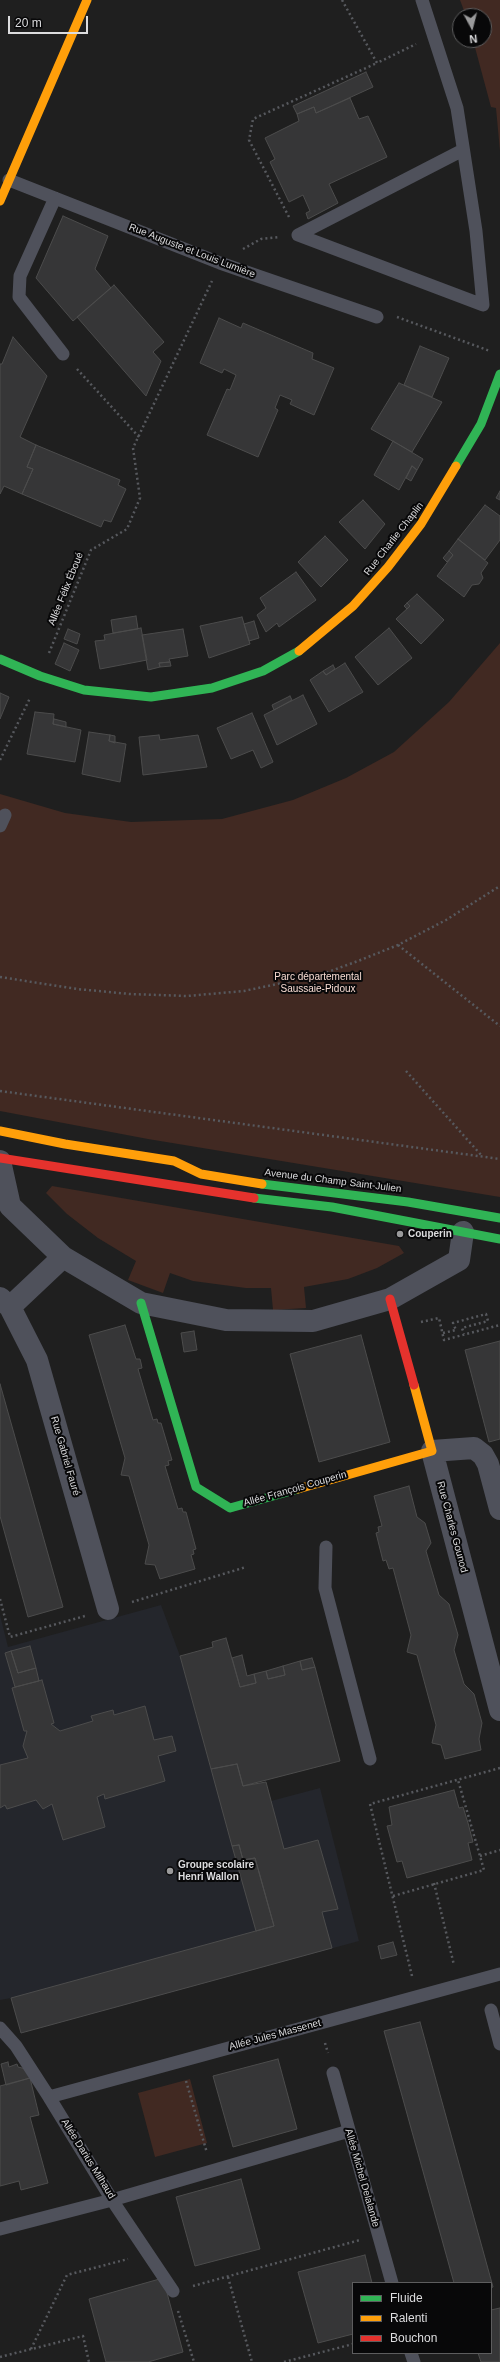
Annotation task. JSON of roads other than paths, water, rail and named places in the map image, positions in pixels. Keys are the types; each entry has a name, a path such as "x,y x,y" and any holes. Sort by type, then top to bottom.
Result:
{"street":[{"path":"0,201 87,0"},
{"name":"Rue Charlie Chaplin","path":"0,659 40,676 84,690 151,698 212,688 263,671 287,659 308,645 353,606 388,567 421,524 481,424 500,374"},
{"name":"Avenue du Champ Saint-Julien","path":"0,1131 27,1137 174,1161 200,1174 300,1190 408,1202 500,1218"},
{"path":"0,1157 9,1152 27,1137"},
{"path":"9,1152 10,1206 63,1257 141,1303 226,1320 313,1321 390,1299 459,1260 463,1232 457,1223 449,1217 408,1202"},
{"path":"0,1157 245,1197 332,1207 500,1239"},
{"name":"Rue Gabriel Fauré","path":"63,1257 5,1302 37,1360 108,1609"},
{"path":"390,1299 432,1451 474,1448 483,1455 488,1464 500,1509"},
{"name":"Allée François Couperin","path":"141,1303 196,1487 230,1508 432,1451"},
{"name":"Rue Charles Gounod","path":"432,1451 500,1710"}],"lane":[{"path":"422,0 458,108 476,231 483,305 298,235 463,150"},
{"name":"Rue Auguste et Louis Lumière","path":"9,180 220,263 377,318"},
{"path":"55,198 20,276 19,297 63,354"},
{"path":"326,1547 325,1588 370,1759"},
{"name":"Allée Jules Massenet","path":"49,2096 500,1974"},
{"path":"491,2010 500,2044"},
{"name":"Allée Darius Milhaud","path":"0,2028 16,2046 49,2096 112,2200 173,2292"},
{"name":"Allée Michel Delalande","path":"333,2073 392,2282"},
{"path":"0,2229 112,2200 349,2131"}],"place":[{"name":"Couperin","path":"400,1234"},
{"name":"Groupe scolaire Henri Wallon","path":"170,1871"}],"park label":[{"name":"Parc départemental Saussaie-Pidoux","path":"318,982"}]}
